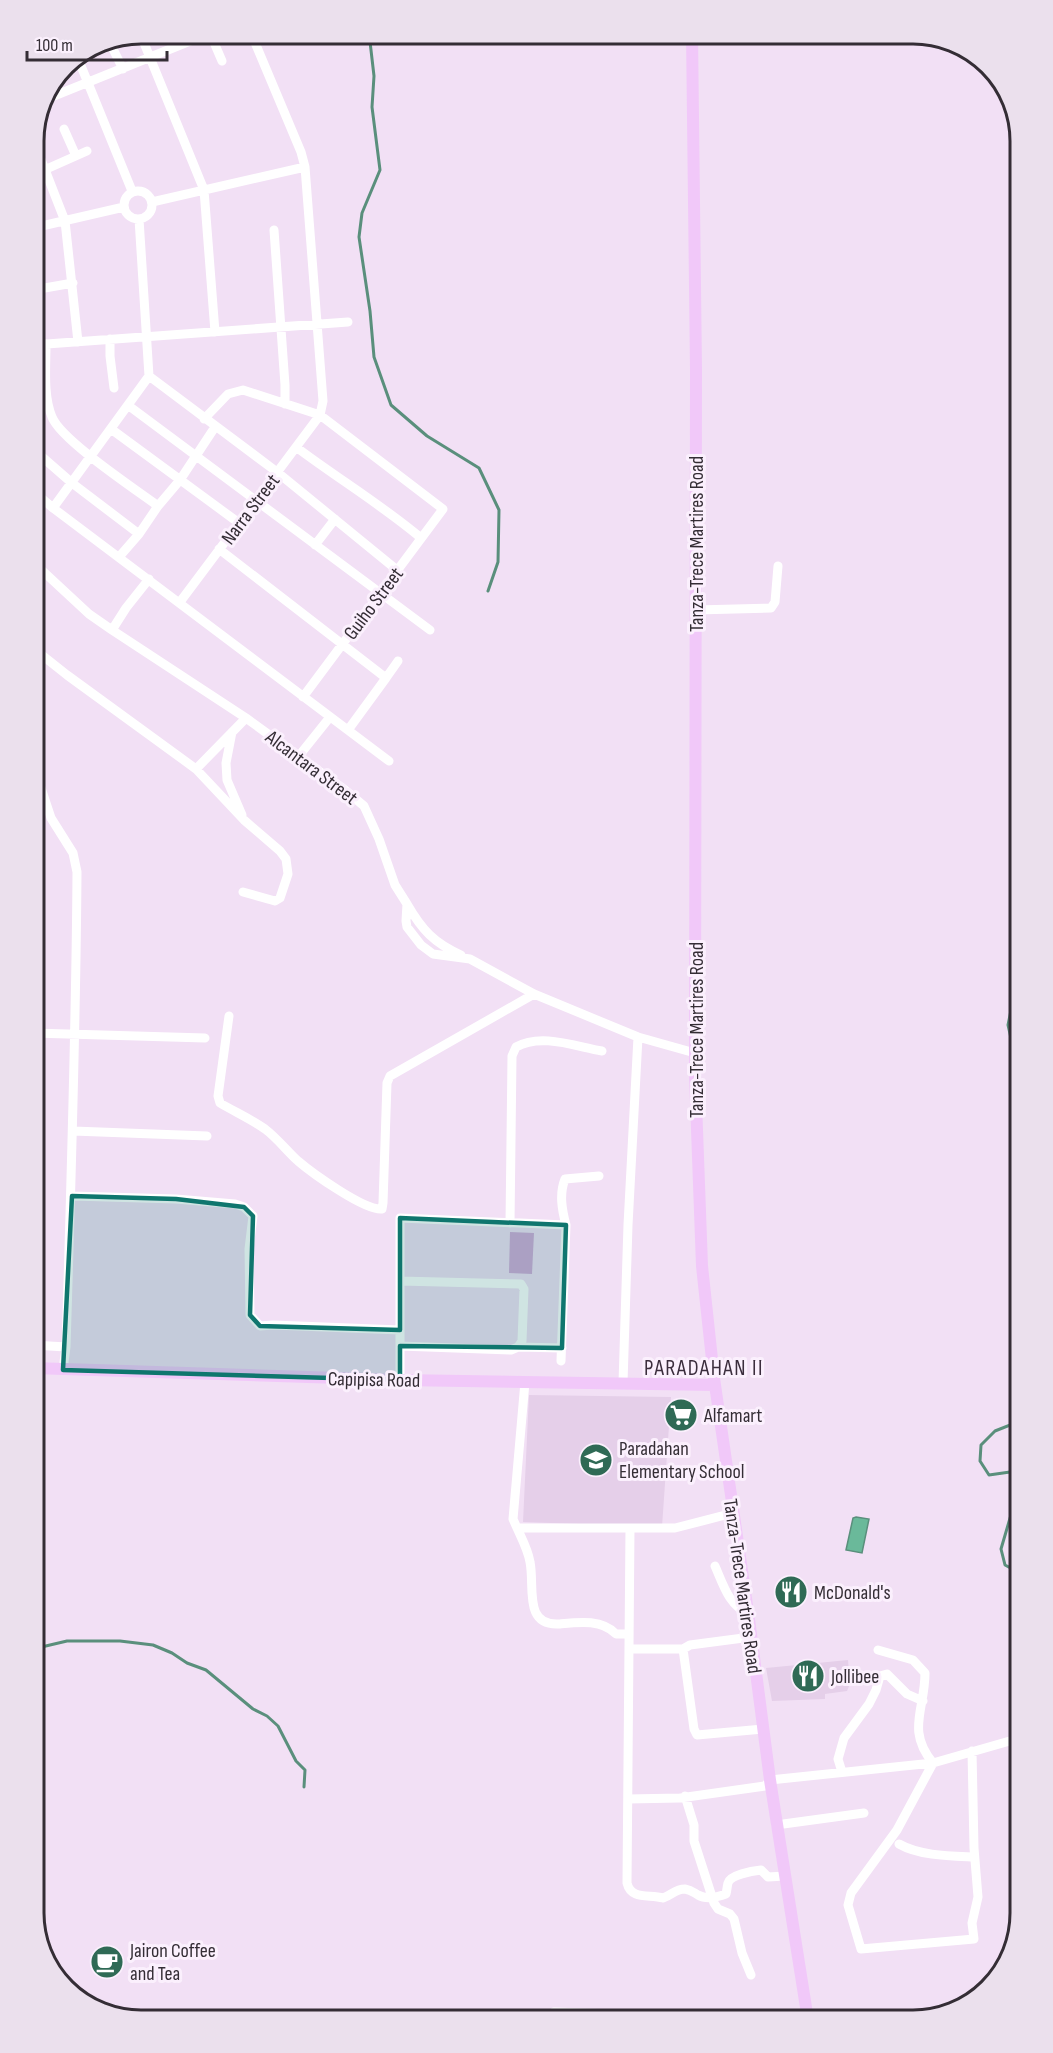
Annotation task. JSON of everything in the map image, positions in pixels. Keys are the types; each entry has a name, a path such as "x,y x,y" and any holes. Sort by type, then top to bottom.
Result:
{"main road":[{"name":"Tanza-Trece Martires Road","path":"692,44 696,370 695,1053 702,1266 715,1385 776,1825 806,2010"},
{"name":"Capipisa Road","path":"44,1369 400,1380 715,1385"}],"street":[{"path":"145,44 204,190 215,332"},
{"path":"55,96 183,44"},
{"path":"215,44 222,61"},
{"path":"204,419 228,394 243,390 320,415 323,401 305,167 301,152 256,44"},
{"path":"112,48 123,69"},
{"path":"81,65 132,191"},
{"path":"64,129 76,156"},
{"path":"78,342 66,220 45,170 87,151"},
{"path":"152,202 305,167"},
{"path":"132,191 145,192 152,202 151,212 139,219 130,217 124,207 125,198 132,191"},
{"path":"44,225 124,207"},
{"path":"52,508 149,376 139,219"},
{"path":"274,230 285,404"},
{"path":"44,288 73,283"},
{"path":"158,506 91,456 56,425 48,401 46,344 348,322"},
{"path":"110,339 114,388"},
{"path":"149,376 277,472 397,570"},
{"path":"129,406 430,630"},
{"name":"Narra Street","path":"180,602 320,415"},
{"name":"Guiho Street","path":"303,697 443,509 320,415"},
{"path":"119,557 180,480 215,427"},
{"path":"111,429 239,523"},
{"path":"296,447 405,524 421,538"},
{"path":"44,459 139,534"},
{"path":"44,501 389,760"},
{"path":"315,545 335,519"},
{"path":"219,549 386,678"},
{"path":"696,610 771,608 775,602 778,566"},
{"name":"Alcantara Street","path":"44,572 89,614 154,660 246,718 345,790 363,806 380,839 395,885 407,904 407,927 421,945 433,954 470,959 534,994 638,1037 695,1053"},
{"path":"112,630 149,579"},
{"path":"44,657 196,769 244,820 280,851 286,859 288,874 280,898 278,900 243,892"},
{"path":"348,730 398,661"},
{"path":"298,757 330,717"},
{"path":"196,769 246,718"},
{"path":"232,732 226,763 227,780 244,820"},
{"path":"44,797 51,818 73,853 77,872 72,1196 66,1347 63,1370"},
{"path":"229,1016 218,1096 220,1103 266,1130 300,1163 326,1182 378,1210 382,1209 383,1203 387,1083 390,1076 534,994"},
{"path":"44,1033 205,1038"},
{"path":"623,1383 628,1225 638,1037"},
{"path":"510,1223 512,1056 516,1047 526,1041 540,1040 602,1051"},
{"path":"73,1131 207,1136"},
{"path":"561,1361 566,1225 562,1211 562,1186 565,1179 599,1176"},
{"path":"72,1196 176,1199 244,1207 253,1216 249,1249 250,1315 260,1326 400,1330"},
{"path":"400,1380 400,1218 566,1225"},
{"path":"400,1281 521,1284 524,1288 522,1341 518,1347"},
{"path":"44,1346 66,1347"},
{"path":"400,1346 511,1350 518,1347 562,1348"},
{"path":"525,1382 513,1519 527,1549 531,1564 533,1607 539,1619 548,1624 600,1624 608,1626 616,1634 629,1634"},
{"path":"517,1527 675,1528 733,1513"},
{"path":"630,1528 627,1882 632,1893 640,1896 667,1898 676,1890 688,1889 704,1898 726,1894 731,1878 755,1871 761,1870 768,1877 784,1876"},
{"path":"715,1566 730,1599 742,1611 748,1613"},
{"path":"628,1649 683,1649 690,1645 751,1637"},
{"path":"683,1649 694,1729 698,1735 763,1729"},
{"path":"878,1650 913,1660 925,1673 925,1690 917,1720 920,1743 933,1763"},
{"path":"842,1772 838,1759 844,1738 869,1704 880,1676 887,1674 907,1694 922,1701"},
{"path":"627,1799 656,1800 765,1786 770,1780 933,1763 1010,1741"},
{"path":"933,1763 897,1830 851,1893 848,1905 861,1949 974,1940 972,1923 978,1897 974,1857 972,1751"},
{"path":"685,1796 694,1825 697,1854 715,1907 730,1914 734,1919 742,1953 751,1975"},
{"path":"776,1825 864,1813"},
{"path":"899,1844 907,1848 929,1852 974,1857"}],"highlighted area":[{"path":"72,1196 176,1199 244,1207 253,1216 250,1315 260,1326 400,1330 400,1218 566,1225 562,1348 400,1346 400,1380 63,1370"}],"shaded area":[{"path":"510,1232 534,1233 532,1274 509,1273"},
{"name":"Paradahan Elementary School","path":"529,1395 671,1397 662,1527 523,1522"},
{"path":"853,1518 869,1519 862,1553 846,1550"},
{"name":"Jollibee","path":"848,1660 850,1684 847,1691 825,1694 825,1699 772,1701 766,1668"}],"waterway":[{"path":"370,44 374,76 372,107 380,170 362,213 359,237 374,357 391,405 427,436 479,468 499,510 498,562 488,591"},
{"path":"1010,1015 1008,1025 1010,1034"},
{"path":"1010,1425 995,1431 981,1445 980,1461 989,1475 1010,1472"},
{"path":"1010,1518 1001,1549 1005,1565 1010,1568"},
{"path":"44,1646 67,1641 120,1641 153,1645 206,1670 253,1709 267,1716 278,1726 296,1761 305,1770 304,1787"}],"place":[{"name":"Alfamart","path":"681,1415"},
{"name":"Paradahan Elementary School","path":"596,1460"},
{"name":"McDonald's","path":"791,1592"},
{"name":"Jollibee","path":"808,1676"},
{"name":"Jairon Coffee and Tea","path":"107,1962"}],"district":[{"name":"PARADAHAN II","path":"704,1367"}]}
